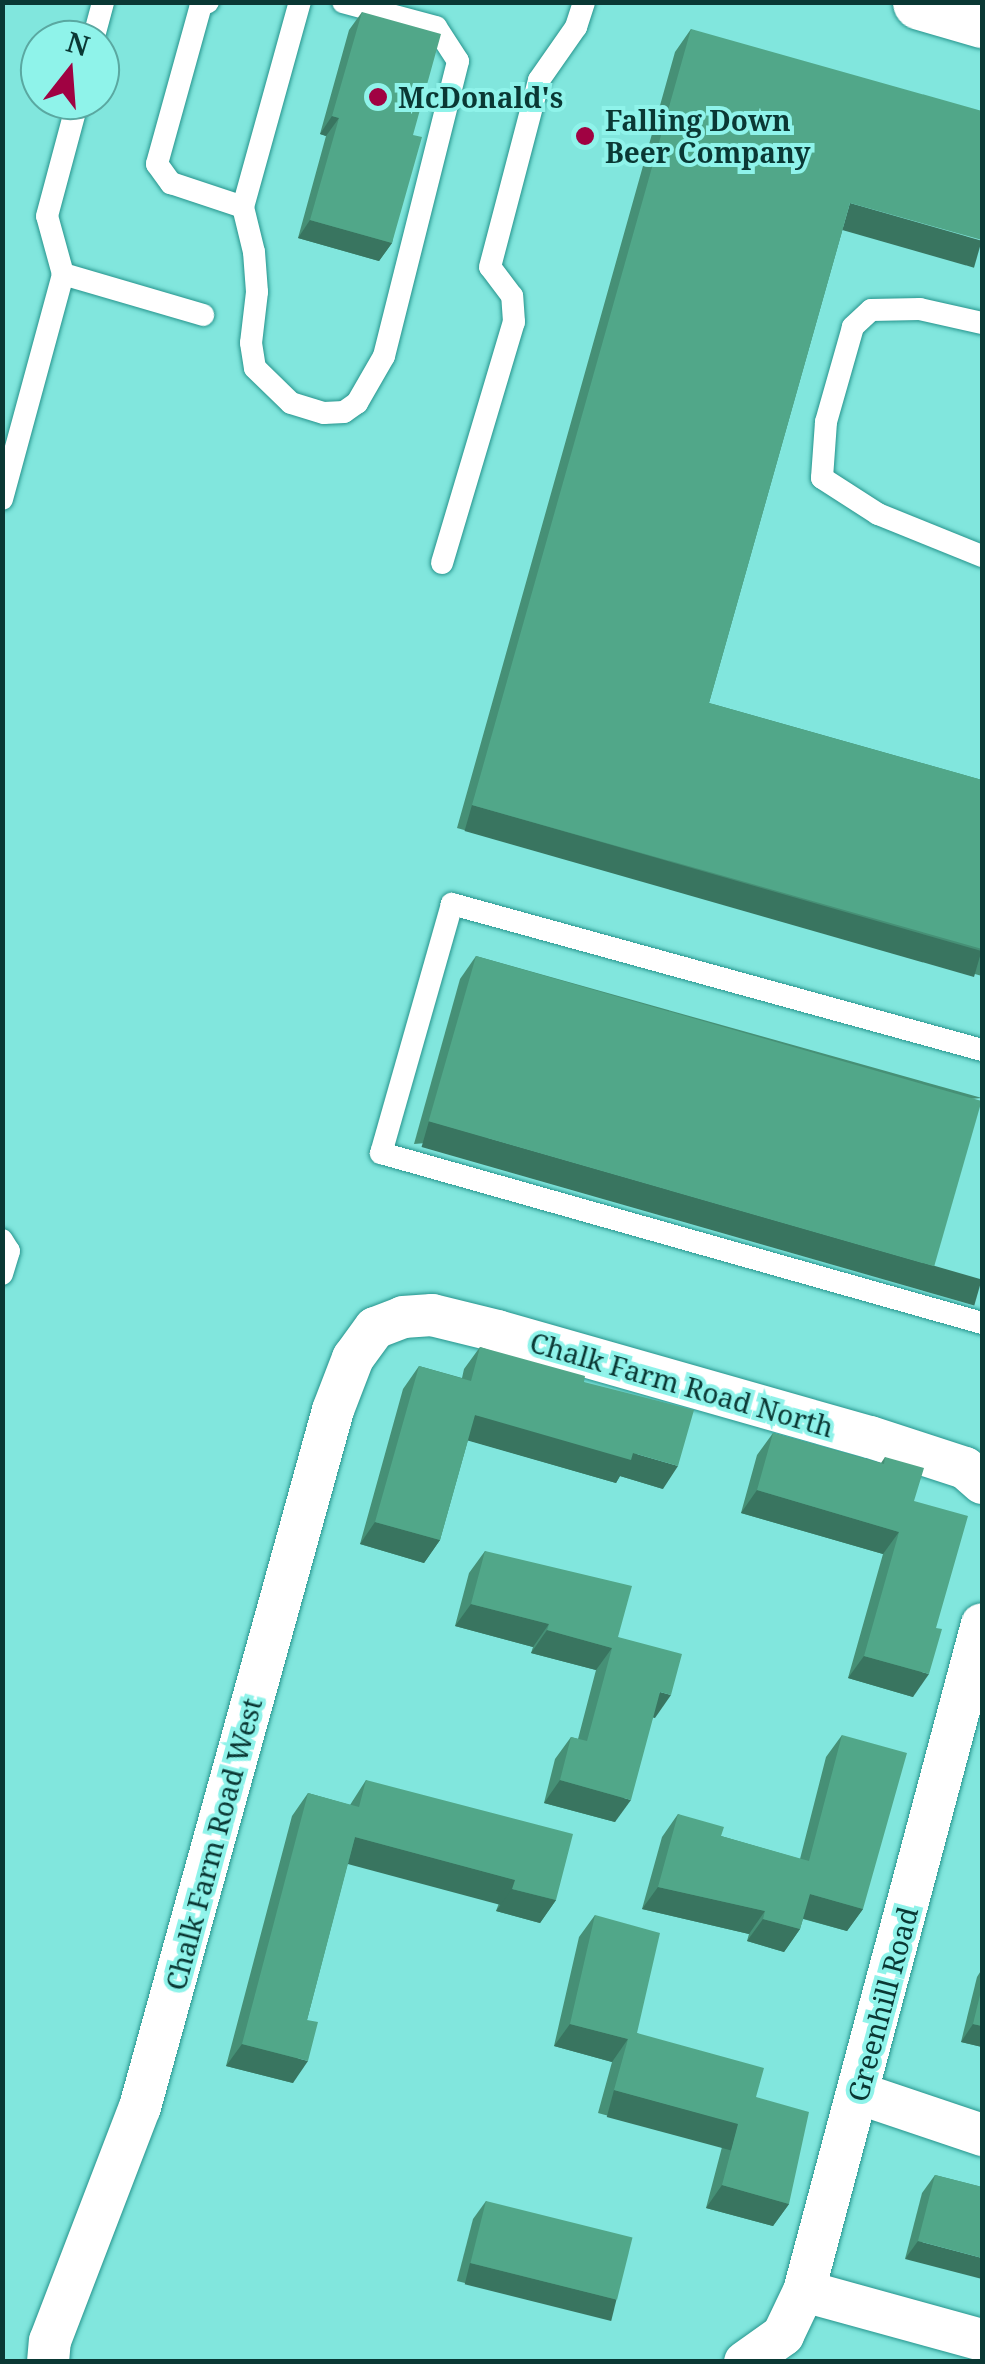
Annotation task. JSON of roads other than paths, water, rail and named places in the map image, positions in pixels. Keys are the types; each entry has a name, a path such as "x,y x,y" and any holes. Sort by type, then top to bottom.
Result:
{"main road":[{"path":"920,2 982,20"}],"street":[{"name":"Chalk Farm Road North","path":"375,1328 403,1317 432,1315 497,1331 870,1437 964,1468 982,1484"},
{"name":"Chalk Farm Road West","path":"48,2362 50,2341 140,2107 333,1410 352,1358 375,1328"},
{"name":"Greenhill Road","path":"745,2362 783,2335 804,2292 858,2093 967,1742 982,1624"},
{"path":"858,2093 982,2135"},
{"path":"804,2292 982,2340"}],"lane":[{"path":"208,2 201,5 158,164 170,182 242,207"},
{"path":"300,2 242,207 254,252 255,368 291,403 308,412 344,412 357,403 384,356 458,61 436,27 343,2"},
{"path":"442,563 514,322 512,296 490,267 539,80 576,27 584,2"},
{"path":"2,499 62,274 47,216 73,120"},
{"path":"62,274 203,316"},
{"path":"982,323 920,309 871,310 852,327 826,422 822,478 878,514 982,556"},
{"path":"982,1050 452,904 380,1153 982,1324"},
{"path":"2,1240 9,1251 2,1274"}],"place":[{"name":"McDonald's","path":"378,97"},
{"name":"Falling Down Beer Company","path":"585,136"}]}
